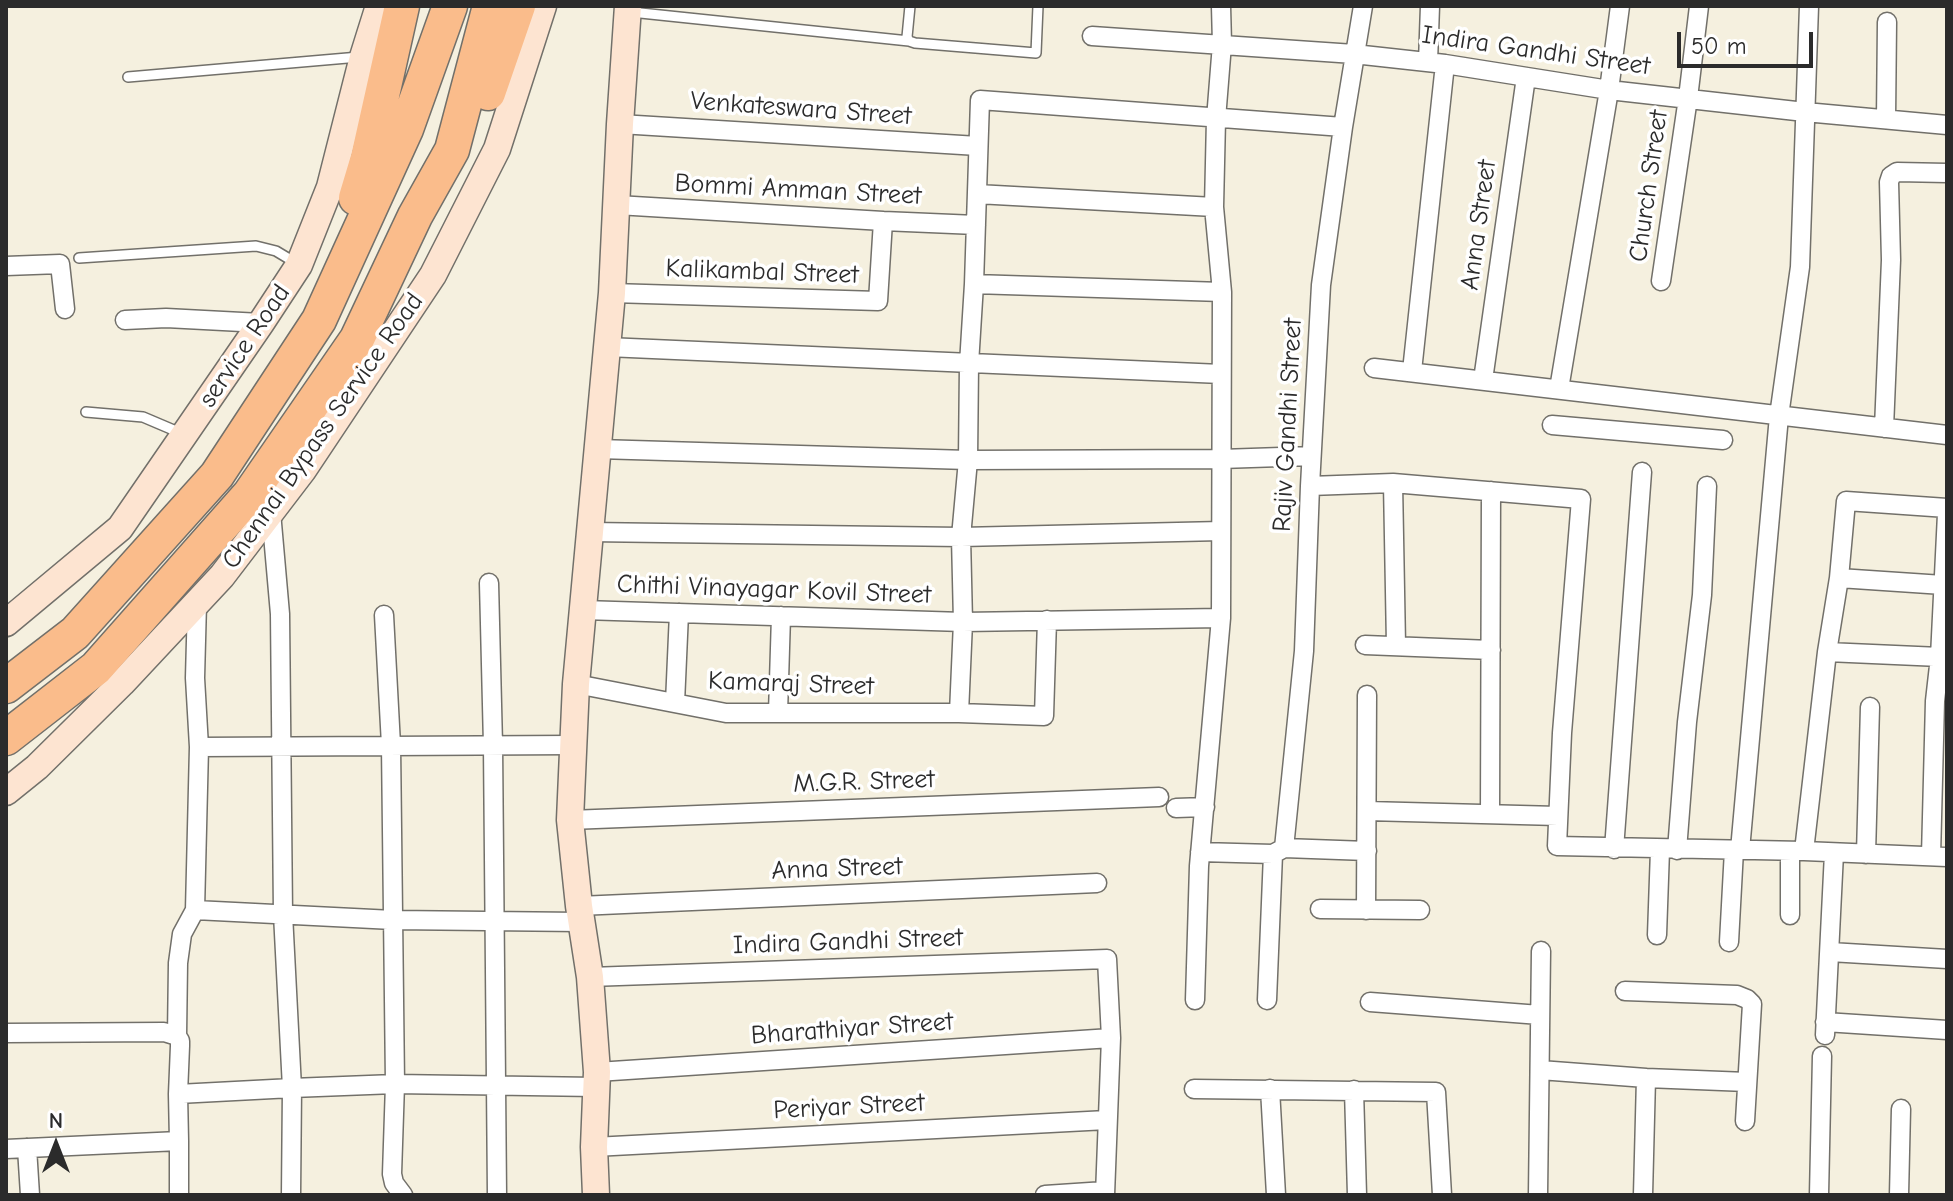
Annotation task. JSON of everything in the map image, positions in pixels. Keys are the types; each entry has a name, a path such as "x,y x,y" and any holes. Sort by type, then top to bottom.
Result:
{"highway":[{"path":"319,320 368,158 402,6"},
{"path":"6,686 75,633 217,475 319,320 406,129 450,6"},
{"path":"452,150 490,6"},
{"path":"6,738 96,668 250,494 357,339 415,216 488,92 518,6"}],"street":[{"name":"service Road","path":"6,623 120,528 299,265 330,187 379,6"},
{"name":"Chennai Bypass Service Road","path":"6,792 37,767 122,683 222,576 303,470 433,275 497,149 543,6"},
{"path":"1195,1000 1200,852 1221,618 1222,292 1214,207 1221,6"},
{"name":"Rajiv Gandhi Street","path":"1267,1000 1279,851 1304,651 1321,285 1363,6"},
{"path":"1412,371 1436,63 1430,6"},
{"path":"1559,389 1620,6"},
{"name":"Church Street","path":"1661,281 1699,6"},
{"path":"1729,942 1779,416 1800,267 1809,6"},
{"path":"596,1195 596,1079 590,977 570,820 576,684 612,293 628,9"},
{"path":"1886,119 1887,22"},
{"name":"Indira Gandhi Street","path":"1092,36 1354,54 1436,63 1609,90 1947,125"},
{"name":"Anna Street","path":"1483,380 1526,77"},
{"path":"959,713 963,622 961,537 968,460 980,100 1343,127"},
{"name":"Venkateswara Street","path":"620,124 978,146"},
{"path":"1884,428 1891,260 1889,182 1897,172 1947,173"},
{"path":"977,194 1214,207"},
{"name":"Bommi Amman Street","path":"617,205 976,225"},
{"name":"Kalikambal Street","path":"612,293 878,301 883,221"},
{"path":"6,266 60,264 65,309"},
{"path":"974,284 1222,292"},
{"path":"125,320 166,318 261,323"},
{"path":"607,347 1221,374"},
{"path":"1374,368 1947,435"},
{"path":"1641,433 1645,400"},
{"path":"1552,425 1723,440"},
{"path":"598,449 968,460 1311,456"},
{"path":"1614,849 1642,472"},
{"path":"1393,483 1396,645"},
{"path":"1310,486 1393,483 1581,499 1568,649 1557,846 1614,849 1797,851 1939,857 1935,701 1947,511 1846,501 1839,578 1797,851 1790,915"},
{"path":"1657,935 1702,595 1707,486"},
{"path":"1490,814 1491,491"},
{"path":"271,512 280,614 283,914 292,1088 291,1195"},
{"path":"589,532 961,537 1221,531"},
{"path":"1839,578 1943,585"},
{"path":"489,583 497,1195"},
{"path":"179,1195 178,963 182,934 195,910 199,747 195,678 197,603"},
{"name":"Chithi Vinayagar Kovil Street","path":"583,610 963,622 1221,618"},
{"path":"675,703 679,613"},
{"path":"384,615 391,745 395,1084 392,1174 394,1183 403,1195"},
{"path":"778,713 781,616"},
{"name":"Kamaraj Street","path":"576,684 726,713 1044,716 1047,620"},
{"path":"1365,645 1491,650"},
{"path":"1827,652 1940,657"},
{"path":"1366,910 1367,695"},
{"path":"1866,854 1870,707"},
{"path":"199,747 573,745"},
{"name":"M.G.R. Street","path":"570,820 1159,797"},
{"path":"1176,808 1205,807"},
{"path":"1367,811 1558,816"},
{"path":"1200,852 1367,851"},
{"path":"1834,853 1825,1029 1947,1030"},
{"name":"Anna Street","path":"195,910 393,920 494,921 1097,883"},
{"path":"1320,909 1420,910"},
{"path":"1538,1195 1541,951"},
{"path":"1830,952 1947,959"},
{"name":"Indira Gandhi Street","path":"590,977 1107,959 1111,1038"},
{"path":"1625,991 1737,995 1752,1004 1745,1121"},
{"path":"1370,1002 1540,1015"},
{"path":"6,1033 164,1032 177,1036"},
{"path":"1045,1195 1105,1193 1111,1038"},
{"name":"Bharathiyar Street","path":"178,1094 395,1084 496,1085 596,1079 1111,1038"},
{"path":"1819,1195 1822,1056"},
{"path":"1540,1070 1747,1082"},
{"path":"1643,1195 1646,1078"},
{"path":"1194,1089 1436,1092 1442,1195"},
{"path":"1270,1089 1276,1195"},
{"path":"1354,1090 1357,1195"},
{"path":"1899,1195 1901,1109"},
{"name":"Periyar Street","path":"594,1147 1107,1120"},
{"path":"6,1149 179,1141"},
{"path":"27,1148 30,1195"}],"lane":[{"path":"909,41 910,6"},
{"path":"628,9 915,43 1036,53 1038,6"},
{"path":"128,77 363,57"},
{"path":"79,258 256,246 276,251 299,265"},
{"path":"86,412 143,417 184,435"}]}
